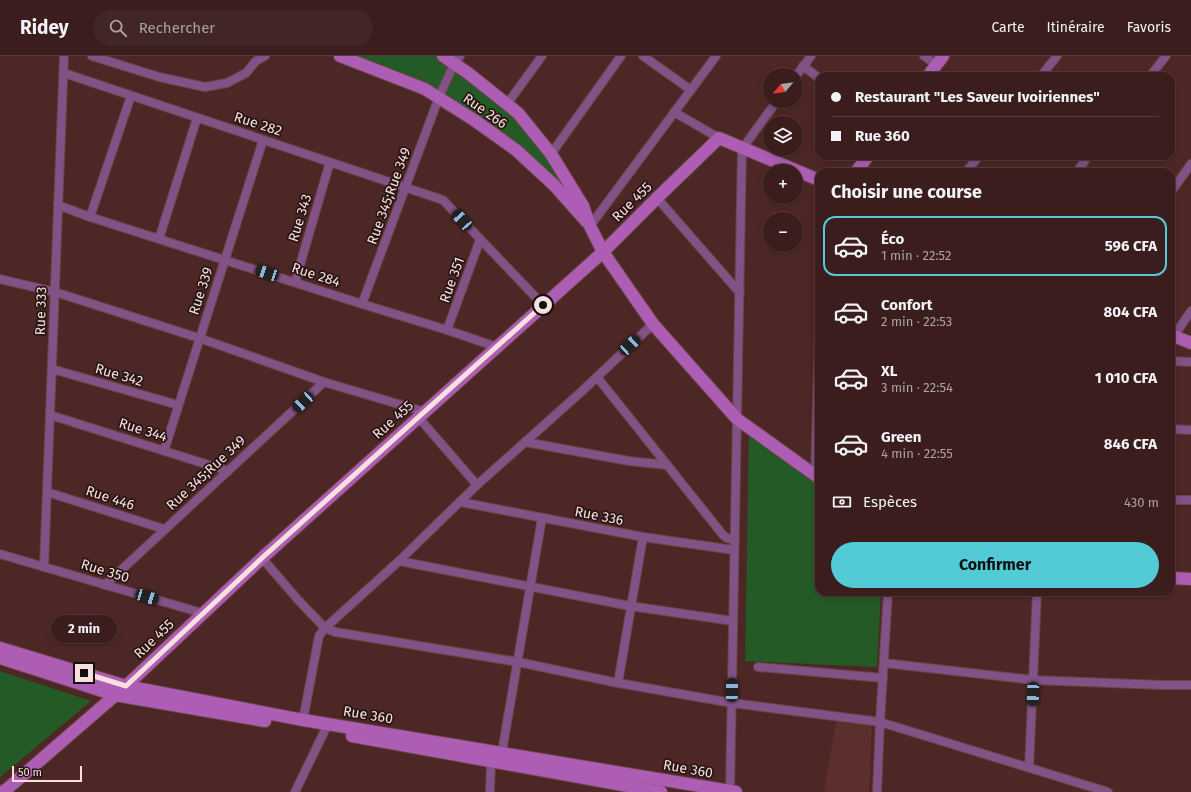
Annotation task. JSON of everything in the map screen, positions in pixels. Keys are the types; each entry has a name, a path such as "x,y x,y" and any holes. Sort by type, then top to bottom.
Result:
{"street":[{"name":"Rue 333","path":"44,566 64,56"},
{"path":"92,56 159,77 205,87 227,82 246,73 256,61 265,56"},
{"name":"Rue 266","path":"340,56 425,89 439,97 516,150 554,185 590,226"},
{"name":"Rue 266","path":"443,56 457,60 468,72 518,112 551,154 583,206 590,226 603,252 653,324 737,419 815,476"},
{"path":"507,104 542,56"},
{"path":"551,154 621,56"},
{"path":"643,56 691,90"},
{"path":"590,226 716,56"},
{"path":"811,56 803,66 815,75"},
{"path":"924,56 940,60 931,72"},
{"path":"1045,72 1057,56"},
{"path":"1153,72 1166,56"},
{"name":"Rue 345;Rue 349","path":"362,304 439,97 457,60"},
{"name":"Rue 282","path":"64,73 444,200 480,240"},
{"path":"90,217 131,96"},
{"path":"733,792 733,621 742,148 773,108"},
{"path":"674,112 719,138 815,178"},
{"path":"159,239 197,118"},
{"name":"Rue 455","path":"5,791 126,686 262,558 603,252 719,138"},
{"name":"Rue 339","path":"164,451 263,140"},
{"path":"969,168 976,160"},
{"name":"Rue 343","path":"295,282 330,162"},
{"path":"1175,186 1191,164"},
{"path":"657,198 740,293"},
{"name":"Rue 284","path":"58,205 90,217 497,347"},
{"path":"480,240 543,305"},
{"name":"Rue 351","path":"447,330 480,240"},
{"path":"0,278 55,292 200,338 422,415 478,485"},
{"path":"1175,332 1191,311"},
{"path":"303,720 319,636 325,628 653,324"},
{"path":"1175,336 1191,343"},
{"path":"1175,361 1191,362"},
{"name":"Rue 342","path":"52,370 178,405"},
{"path":"596,377 723,535 727,538 735,540"},
{"name":"Rue 345;Rue 349","path":"105,585 324,382"},
{"name":"Rue 344","path":"50,415 228,471"},
{"path":"1175,429 1191,430"},
{"path":"525,442 667,465"},
{"name":"Rue 446","path":"47,492 164,529"},
{"path":"1175,500 1191,500"},
{"name":"Rue 336","path":"460,502 643,537 734,550"},
{"path":"502,752 542,518"},
{"path":"618,683 643,537"},
{"name":"Rue 350","path":"0,554 202,614"},
{"path":"262,558 299,601 325,628 334,632 518,662 618,683 732,703 880,722 1108,792"},
{"path":"399,560 630,606 733,621"},
{"path":"1175,578 1191,579"},
{"path":"877,792 882,678 888,596"},
{"path":"1029,768 1037,596"},
{"name":"Rue 360","path":"0,648 126,686 303,720 326,727 491,762 661,792"},
{"name":"Rue 360","path":"0,658 116,695 502,752 733,792"},
{"path":"884,663 1033,680 1191,685"},
{"path":"758,667 882,678"},
{"path":"295,792 326,727"},
{"path":"490,792 491,762"}],"shaded area":[{"path":"836,722 872,726 869,792 824,792"}],"green space":[{"path":"343,56 435,56 513,115 533,137 576,200 485,125"},
{"path":"749,430 815,481 815,596 881,596 877,667 745,661"},
{"path":"0,671 91,701 0,777"}],"route":[{"path":"84,673 126,686 262,558 543,305"}]}
